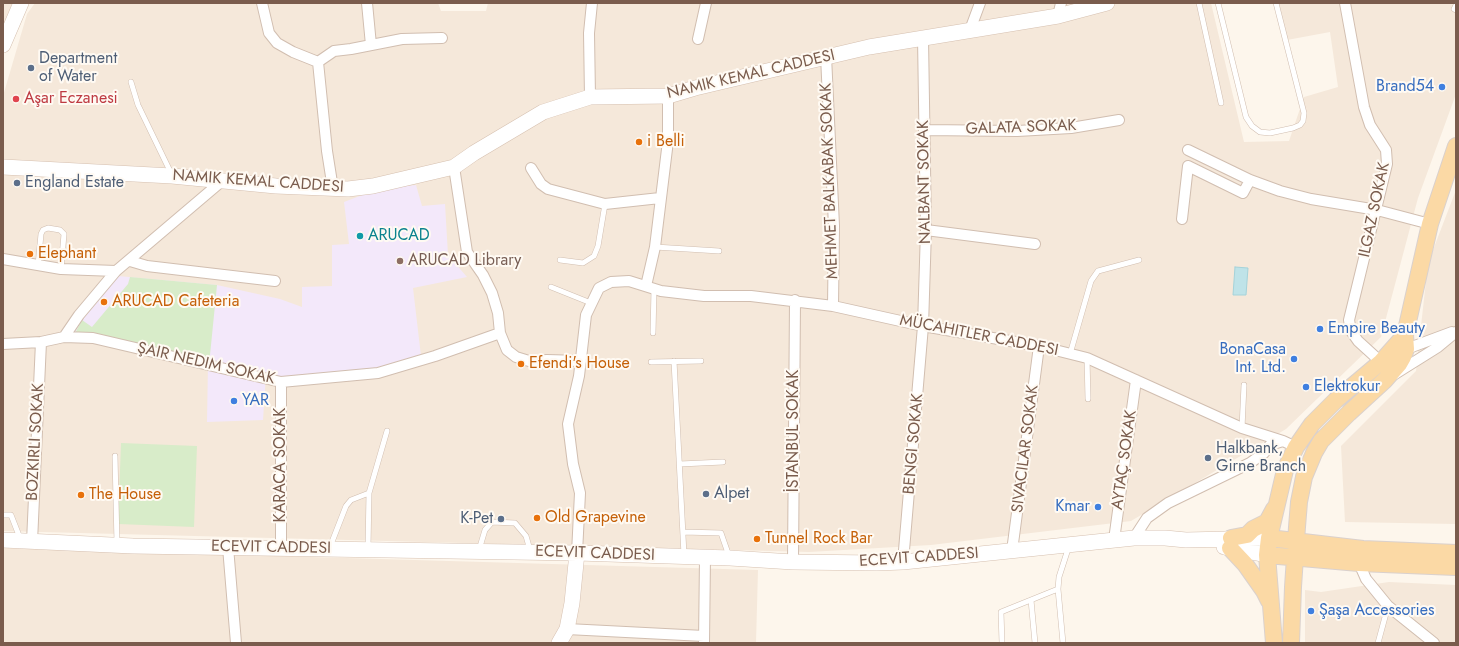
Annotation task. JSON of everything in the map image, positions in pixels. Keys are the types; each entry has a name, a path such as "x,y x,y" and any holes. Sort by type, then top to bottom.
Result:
{"main road":[{"path":"3,44 21,3"},
{"path":"3,167 172,176 222,182 333,189 373,186 454,167 474,153 543,112 590,97 668,96 826,56 869,47 970,30 1060,9 1107,3"},
{"path":"1291,643 1296,541 1299,505 1304,477 1314,453 1321,441 1385,380 1399,364 1406,342 1430,224 1456,146"},
{"path":"1274,637 1268,555 1269,538 1285,470 1289,444 1336,400 1406,342"},
{"path":"1271,604 1264,591 1230,543 1266,522 1278,500"},
{"path":"1299,505 1299,524 1302,531 1308,539 1316,543"},
{"name":"ECEVIT CADDESI","path":"3,540 117,545 577,553 684,556 793,562 903,562 1134,538 1165,538 1230,543 1269,538"},
{"path":"1269,538 1363,549 1456,553"},
{"name":"ECEVIT CADDESI","path":"1230,543 1268,555"},
{"path":"559,643 566,629 572,603 577,553"},
{"path":"1268,555 1359,563 1456,568"},
{"path":"1293,604 1301,573 1306,565 1316,560"}],"street":[{"path":"262,3 269,33 277,43 293,52 318,62"},
{"path":"367,3 371,45"},
{"path":"590,97 588,33 592,3"},
{"path":"698,39 706,3"},
{"path":"970,30 980,3"},
{"name":"ILGAZ SOKAK","path":"1345,3 1364,107 1370,126 1386,150 1387,164 1349,320 1351,331 1358,341 1384,359"},
{"path":"318,62 334,51 351,49 402,38 442,38"},
{"name":"NALBANT SOKAK","path":"923,38 926,230 923,326"},
{"name":"MEHMET BALKABAK SOKAK","path":"826,56 834,226 833,306"},
{"path":"318,62 327,151 333,189"},
{"path":"650,287 668,141 668,96"},
{"name":"GALATA SOKAK","path":"924,130 1017,131 1071,128 1119,120"},
{"path":"1188,150 1250,180 1280,191 1311,199 1377,210 1430,224"},
{"path":"1182,219 1188,166 1243,193 1250,180"},
{"path":"454,167 467,252 483,275 492,293 498,313 500,333 507,350 516,357 529,362 547,360 581,361"},
{"path":"531,168 541,184 548,189 605,204 660,198"},
{"path":"64,337 79,315 116,271 130,261 222,182"},
{"path":"926,230 1035,244"},
{"path":"3,259 38,266 116,271"},
{"path":"130,261 147,266 275,281"},
{"name":"MÜCAHITLER CADDESI","path":"577,553 580,493 572,464 568,424 581,361 586,315 599,288 611,282 629,281 661,291 704,296 751,296 795,300 833,306 923,326 1039,346 1087,358 1242,428 1289,444"},
{"name":"İSTANBUL SOKAK","path":"793,562 795,300"},
{"name":"BENGI SOKAK","path":"903,562 923,326"},
{"path":"1406,342 1456,331"},
{"path":"1385,380 1438,347 1456,331"},
{"name":"ŞAIR NEDIM SOKAK","path":"3,344 41,342 64,337 93,338 281,382 378,373 435,356 500,333"},
{"path":"27,541 41,342"},
{"path":"1012,551 1039,346"},
{"name":"AYTAÇ SOKAK","path":"1114,540 1136,380"},
{"name":"KARACA SOKAK","path":"281,382 281,548"},
{"path":"1134,538 1147,518 1168,503 1250,463 1264,453 1270,445 1289,444"},
{"path":"228,547 236,643"},
{"path":"566,629 704,640 704,557"},
{"path":"1359,563 1366,579 1388,606 1434,643"}],"lane":[{"path":"1199,3 1221,103"},
{"path":"1218,3 1246,117 1252,126 1260,132 1270,133 1300,125 1303,120 1304,113 1276,3"},
{"path":"1456,6 1454,9 1456,10"},
{"path":"131,82 138,105 172,176"},
{"path":"560,260 583,263 594,256 598,246 605,204"},
{"path":"38,266 41,234 43,230 48,228 60,230 64,234 61,268"},
{"path":"655,247 719,251"},
{"path":"1070,354 1090,281 1098,271 1139,260"},
{"path":"551,287 591,303"},
{"path":"650,287 653,333"},
{"path":"1087,358 1088,399"},
{"path":"674,361 684,556"},
{"path":"651,362 701,361"},
{"path":"1242,428 1244,385"},
{"path":"368,549 369,493 387,431"},
{"path":"114,456 117,545"},
{"path":"680,464 723,462"},
{"path":"329,549 346,506 351,500 369,493"},
{"path":"3,515 11,515 27,541"},
{"path":"479,551 485,530 492,522 515,523 526,536 530,552"},
{"path":"683,532 722,533 730,558"},
{"path":"1063,643 1058,589 1061,572 1069,545"},
{"path":"1002,643 1001,612 1058,589"},
{"path":"1031,600 1035,643"},
{"path":"1378,643 1388,606"}],"shaded area":[{"path":"3,3 14,3 3,25"},
{"path":"35,3 438,3 441,11 486,11 488,3 1211,3 1244,142 1289,141 1304,97 1338,87 1330,32 1287,40 1273,3 1456,3 1456,94 1418,198 1381,337 1286,429 1131,521 931,545 809,552 3,531 3,96 27,14"},
{"path":"416,185 422,206 445,204 448,255 467,277 413,288 421,356 378,373 281,382 266,374 263,420 207,422 208,363 68,337 118,276 217,285 280,299 302,307 302,287 332,286 332,245 349,244 344,202 378,189"},
{"path":"1456,190 1456,524 1345,522 1341,446 1416,371 1428,263"},
{"path":"3,548 758,570 756,643 3,643"},
{"path":"1389,582 1456,585 1456,643 1305,643 1305,590 1321,592"}],"green space":[{"path":"130,277 217,285 209,365 73,337 82,320 92,327 128,284"},
{"path":"121,443 197,446 194,527 118,524"}],"water":[{"path":"1235,267 1248,268 1246,295 1233,295"}],"place":[{"name":"Department of Water","path":"31,68"},
{"name":"Brand54","path":"1442,87"},
{"name":"Aşar Eczanesi","path":"16,99"},
{"name":"i Belli","path":"639,142"},
{"name":"England Estate","path":"17,183"},
{"name":"ARUCAD","path":"360,236"},
{"name":"Elephant","path":"30,254"},
{"name":"ARUCAD Library","path":"400,261"},
{"name":"ARUCAD Cafeteria","path":"104,302"},
{"name":"Empire Beauty","path":"1320,329"},
{"name":"BonaCasa Int. Ltd.","path":"1294,359"},
{"name":"Efendi's House","path":"521,364"},
{"name":"Elektrokur","path":"1306,387"},
{"name":"YAR","path":"234,401"},
{"name":"Halkbank, Girne Branch","path":"1208,458"},
{"name":"Alpet","path":"706,494"},
{"name":"The House","path":"81,495"},
{"name":"Kmar","path":"1098,507"},
{"name":"Old Grapevine","path":"537,518"},
{"name":"K-Pet","path":"501,519"},
{"name":"Tunnel Rock Bar","path":"757,539"},
{"name":"Şaşa Accessories","path":"1311,611"}]}
